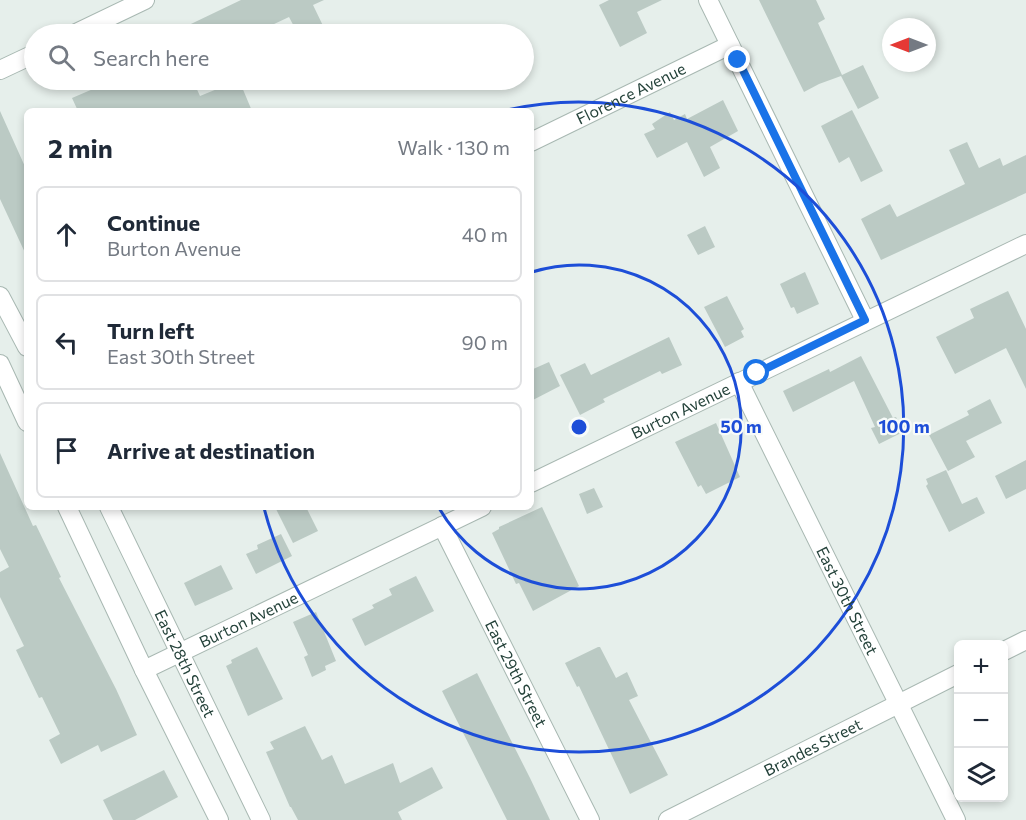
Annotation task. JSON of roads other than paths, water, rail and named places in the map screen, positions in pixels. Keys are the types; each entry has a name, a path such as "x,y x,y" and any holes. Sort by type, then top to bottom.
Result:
{"street":[{"path":"95,24 145,0"},
{"path":"708,0 865,320"},
{"name":"Florence Avenue","path":"534,141 730,45"},
{"path":"0,70 24,59"},
{"name":"Burton Avenue","path":"534,482 1026,244"},
{"path":"0,296 24,341"},
{"path":"0,364 24,416"},
{"name":"East 30th Street","path":"739,382 956,820"},
{"path":"68,510 144,670 219,820"},
{"name":"East 28th Street","path":"110,510 261,820"},
{"name":"Burton Avenue","path":"144,670 476,510"},
{"name":"East 29th Street","path":"442,526 590,820"},
{"path":"1008,649 1026,640"},
{"name":"Brandes Street","path":"668,820 954,676"}]}
